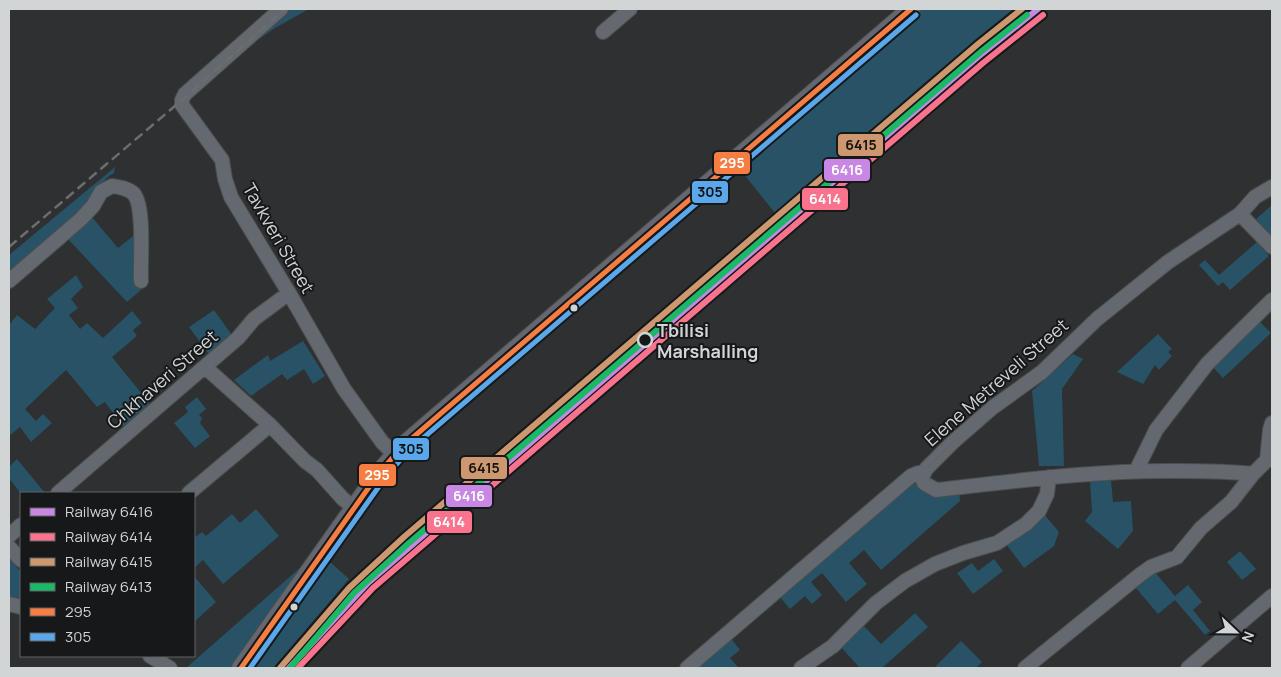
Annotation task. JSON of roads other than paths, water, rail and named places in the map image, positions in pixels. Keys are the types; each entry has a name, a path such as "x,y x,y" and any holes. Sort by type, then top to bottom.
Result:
{"main road":[{"path":"241,668 379,473 418,432 911,9"}],"street":[{"name":"Tavkveri Street","path":"281,9 197,82 185,94 182,105 217,151 222,160 225,179 231,196 344,389 382,442 395,455"},
{"path":"603,32 630,9"},
{"path":"9,281 81,219 93,206 101,192 112,186 130,191 138,202 142,256 141,281"},
{"name":"Elene Metreveli Street","path":"1049,477 936,490 924,483 922,478 926,469 953,442 992,408 1042,372 1097,319 1168,262 1240,214 1255,197 1272,187"},
{"path":"1240,214 1272,247"},
{"name":"Chkhaveri Street","path":"59,492 238,338 254,319 289,293"},
{"path":"1136,471 1156,430 1207,364 1272,300"},
{"path":"205,367 270,425 305,461 317,470 343,499 355,508"},
{"path":"1025,668 1151,567 1177,556 1185,549 1201,528 1231,502 1253,474 1269,460 1272,423"},
{"path":"190,492 270,425"},
{"path":"802,668 833,646 876,603 905,581 934,564 997,543 1026,524 1038,511 1046,494 1049,477 1136,471 1234,472 1253,474"},
{"path":"687,668 912,476 924,473"},
{"path":"9,536 20,526"},
{"path":"9,547 20,559"},
{"path":"1188,668 1272,596"},
{"path":"152,657 170,668"}],"railway":[{"path":"9,247 182,100 285,9"}],"rail line":[{"name":"6415","path":"280,668 349,588 404,537 978,44 1022,9"},
{"name":"6416","path":"289,668 368,583 978,57 1038,9"},
{"name":"6413","path":"290,668 354,593 409,543 983,50 1027,15"},
{"name":"6414","path":"298,668 373,588 983,63 1043,15"}],"place":[{"name":"Tbilisi Marshalling","path":"645,340"}]}
